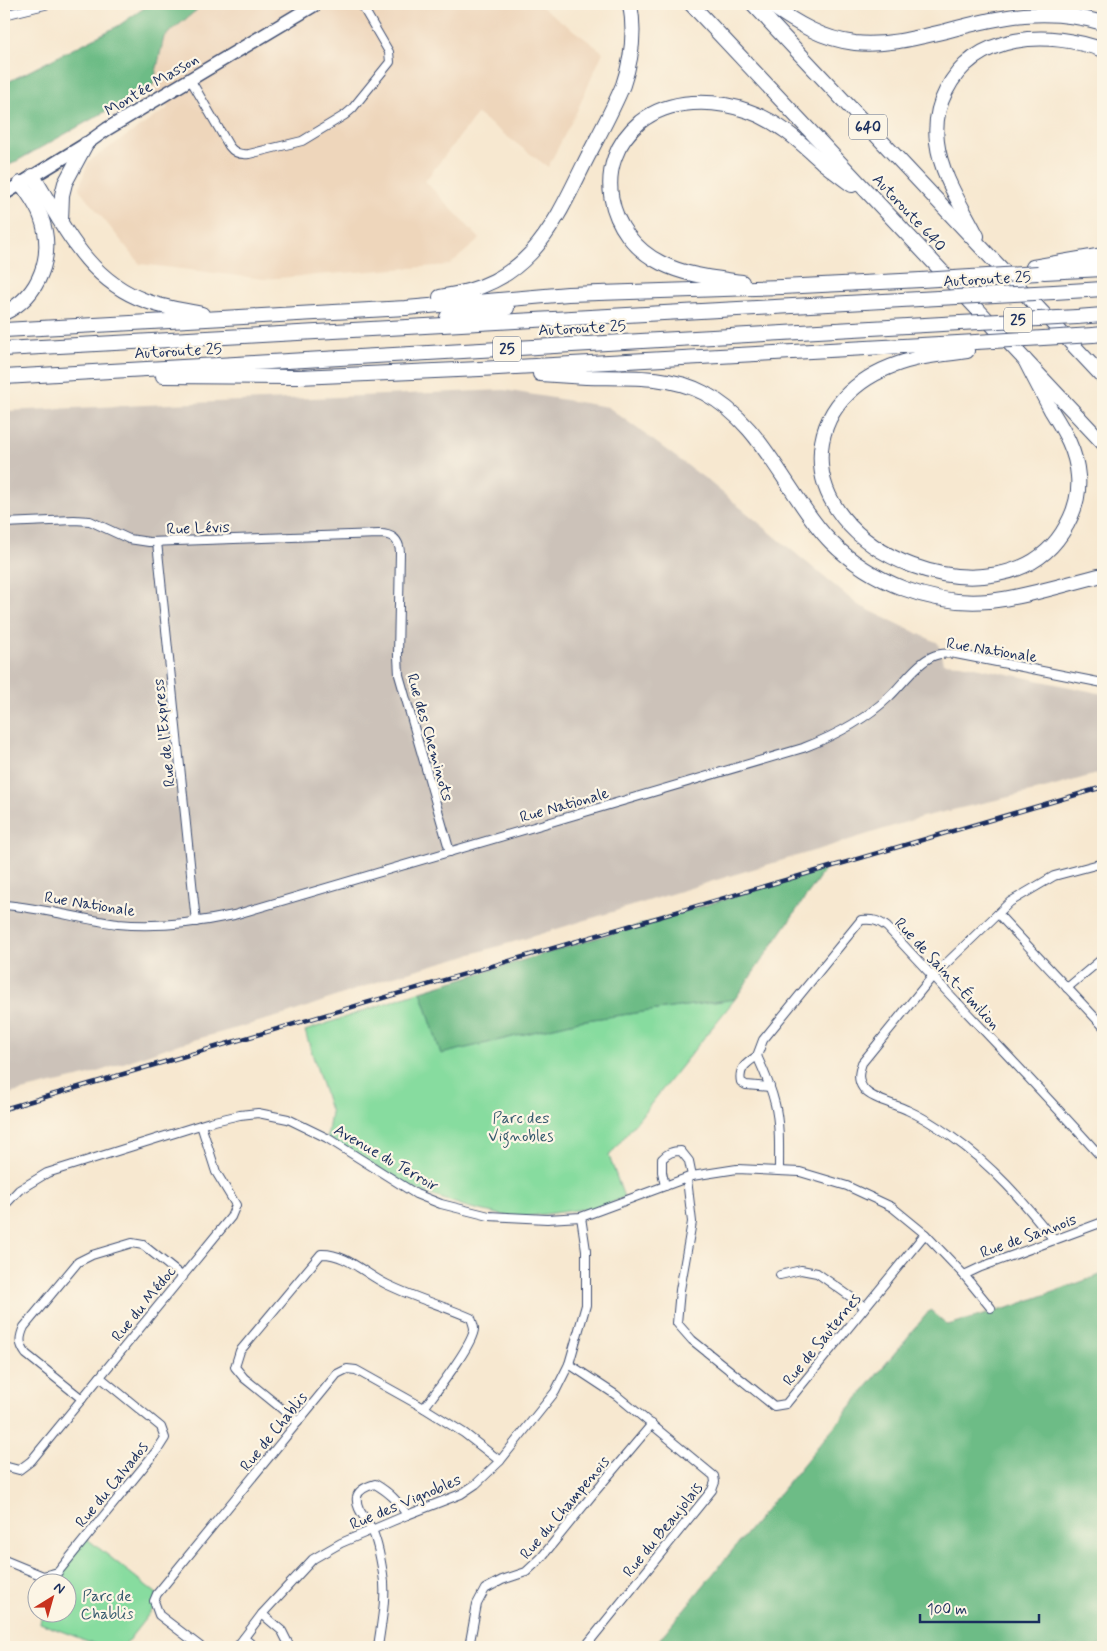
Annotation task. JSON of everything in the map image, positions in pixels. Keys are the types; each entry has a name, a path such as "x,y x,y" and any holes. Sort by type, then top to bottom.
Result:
{"highway":[{"path":"406,308 437,298 470,291 497,280 526,259 544,238 564,206 623,85 631,49 632,22 630,4"},
{"name":"Autoroute 640","path":"691,4 1103,443"},
{"name":"Autoroute 640","path":"753,4 1103,377"},
{"path":"769,4 795,22 816,33 862,44 900,41 997,18 1027,14 1059,14 1103,23"},
{"path":"984,250 950,185 938,148 936,133 939,110 951,81 973,58 987,49 1010,41 1053,39 1079,43 1103,50"},
{"path":"782,287 704,277 679,271 653,259 628,237 618,221 612,205 611,174 615,158 622,144 640,122 660,110 686,103 713,104 749,111 786,131 887,213"},
{"path":"61,221 62,195 65,183 86,144"},
{"path":"27,180 61,221 77,248 93,268 106,279 122,290 155,304 222,318"},
{"path":"4,313 22,302 30,293 40,277 46,260 46,241 42,219 27,180"},
{"path":"1035,270 1103,255"},
{"path":"4,330 406,308 568,294 782,287 921,280 1035,270 1103,269"},
{"name":"Autoroute 25","path":"4,349 1103,289"},
{"path":"357,330 586,298 686,291"},
{"name":"Autoroute 25","path":"4,377 1103,315"},
{"path":"1024,360 1066,435 1074,456 1078,476 1078,494 1069,522 1059,538 1046,552 1030,564 1011,571 974,576 947,574 920,568 900,560 870,543 838,513 828,496 821,470 821,450 825,431 831,416 846,395 861,382 895,364 979,345 1013,340 1098,334"},
{"path":"54,375 299,377 979,345"},
{"path":"480,369 586,377 634,377 685,385 706,394 728,408 752,431 812,520 831,542 868,571 887,582 914,592 948,600 984,601 1023,595 1103,575"}],"main road":[{"name":"Montée Masson","path":"4,194 107,129 316,4"}],"street":[{"path":"4,15 49,4"},
{"path":"190,79 234,152 245,154 307,138 352,109 390,62 389,52 361,4"},
{"name":"Rue Lévis","path":"4,523 90,521 129,539 157,542 379,534 389,535 396,539"},
{"name":"Rue des Cheminots","path":"396,539 400,552 399,675 450,852"},
{"name":"Rue de l'Express","path":"157,542 196,922"},
{"name":"Rue Nationale","path":"4,905 41,909 95,920 136,925 196,922 234,915 789,753 845,729 888,698 923,662 938,654 961,655 1103,683"},
{"path":"1054,1240 1020,1198 993,1169 953,1138 922,1118 906,1109 879,1099 863,1089 858,1076 862,1063 932,977 1010,902 1054,876 1103,863"},
{"path":"998,914 1103,1026"},
{"name":"Rue de Saint-Émilion","path":"757,1056 763,1040 861,920 880,922 1026,1074 1103,1159"},
{"path":"1067,988 1103,958"},
{"path":"770,1087 746,1085 740,1082 741,1069 757,1056 770,1087 778,1130 779,1170"},
{"name":"Avenue du Terroir","path":"4,1206 19,1190 47,1173 201,1125 240,1115 258,1113 288,1119 327,1138 410,1190 441,1204 489,1216 547,1219 581,1217 689,1177 737,1169 800,1172 847,1186 892,1207 925,1234 964,1275 991,1308"},
{"name":"Rue du Médoc","path":"4,1466 19,1470 31,1461 232,1216 236,1205 216,1172 201,1125"},
{"path":"665,1186 662,1159 667,1153 682,1151 689,1161 689,1177"},
{"name":"Rue de Sauternes","path":"689,1177 692,1222 680,1290 677,1323 692,1340 774,1406 786,1404 925,1234"},
{"name":"Rue des Vignobles","path":"237,1647 262,1614 313,1559 341,1543 461,1494 476,1484 500,1461 555,1392 569,1364 586,1305 586,1250 581,1217"},
{"name":"Rue de Sannois","path":"964,1275 1103,1222"},
{"path":"82,1399 26,1354 20,1346 19,1337 24,1327 78,1262 92,1255 132,1243 143,1245 183,1277"},
{"path":"298,1422 244,1378 235,1367 240,1350 321,1254 338,1256 386,1284 426,1302 449,1308 472,1318 474,1329 471,1339 451,1373 424,1408"},
{"path":"780,1275 801,1270 817,1273 865,1307"},
{"name":"Rue du Beaujolais","path":"569,1364 616,1395 652,1424 714,1476 715,1482 712,1490 585,1647"},
{"name":"Rue de Chablis","path":"201,1647 159,1615 154,1601 169,1579 337,1374 348,1369 356,1370 464,1433 500,1461"},
{"name":"Rue du Calvados","path":"4,1560 43,1576 58,1572 165,1438 161,1427 100,1377"},
{"name":"Rue du Champenois","path":"468,1647 477,1604 485,1589 502,1580 526,1572 541,1558 652,1424"},
{"path":"378,1647 384,1595 384,1575 372,1530 360,1512 356,1499 358,1493 368,1486 375,1484 398,1501 407,1515"},
{"path":"262,1614 282,1631 288,1643 286,1647"},
{"path":"244,1638 255,1647"}],"shaded area":[{"path":"204,4 538,4 603,52 577,111 548,167 477,114 425,181 480,239 449,265 264,279 140,264 79,189 88,162 168,108 153,85 163,37"},
{"path":"504,390 608,407 707,480 858,605 938,643 943,663 961,664 1103,694 1103,772 1048,788 922,817 524,939 394,976 287,1014 172,1046 86,1076 4,1095 4,411"}],"green space":[{"path":"150,4 204,4 164,37 153,85 4,168 4,84 118,26"},
{"path":"825,869 735,999 579,1021 441,1054 421,991"},
{"name":"Parc des Vignobles","path":"421,991 441,1054 579,1021 735,999 609,1156 624,1197 587,1214 584,1209 515,1218 467,1207 416,1190 327,1138 331,1113 305,1031"},
{"path":"1103,1274 1103,1644 1097,1647 653,1647 930,1310 948,1325 1011,1307"},
{"name":"Parc de Chablis","path":"86,1538 157,1594 156,1605 123,1647 103,1647 43,1624 78,1624 78,1574 51,1574 58,1572"}],"railway":[{"path":"4,1109 1103,787"}]}
